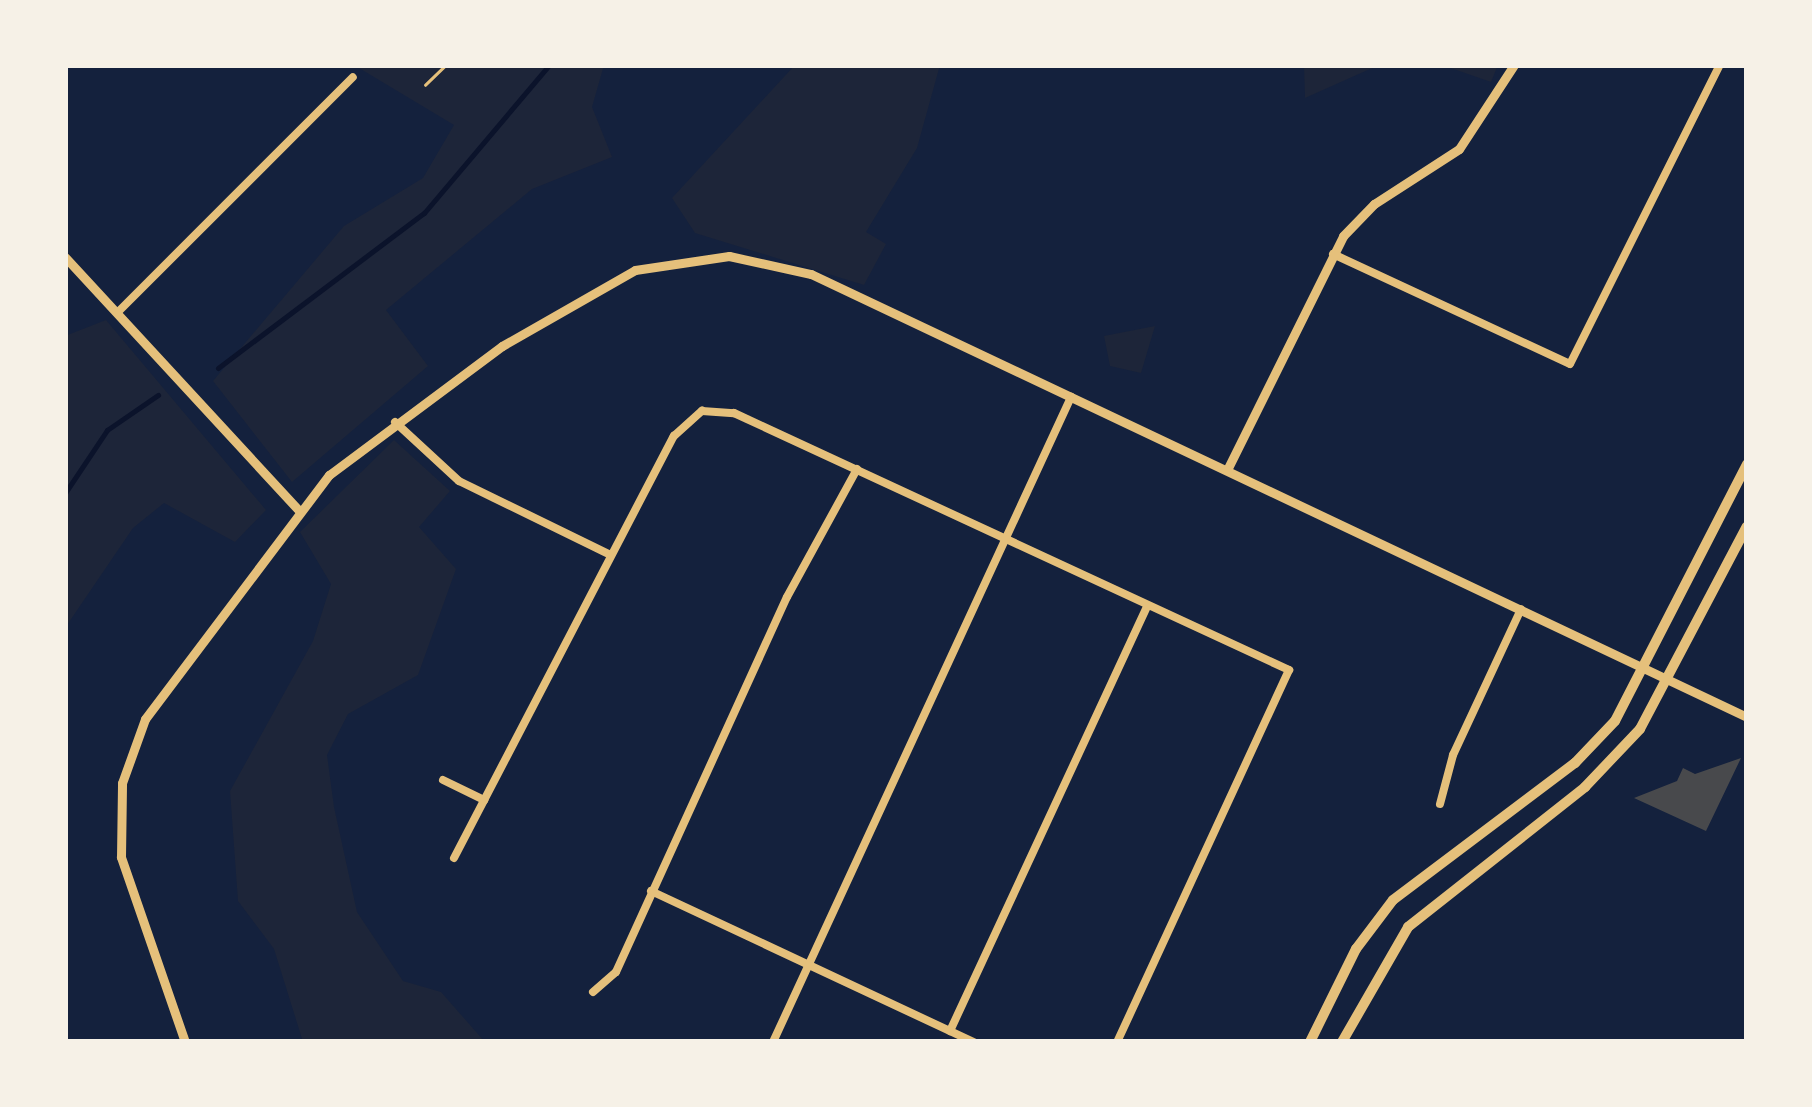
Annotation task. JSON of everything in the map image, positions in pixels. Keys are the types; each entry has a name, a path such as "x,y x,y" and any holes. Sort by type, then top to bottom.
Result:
{"main road":[{"path":"1310,1042 1386,908 1575,763 1646,669 1747,464"},
{"path":"1342,1042 1408,927 1585,786 1670,680 1747,526"}],"street":[{"path":"1227,470 1334,254 1374,204 1459,149 1514,65"},
{"path":"1334,254 1570,364 1720,65"},
{"path":"118,312 353,77"},
{"path":"185,1042 123,868 124,772 154,705 299,510 394,422 635,270 729,256 811,274 1747,717"},
{"path":"65,257 299,510"},
{"path":"773,1042 1071,397"},
{"path":"454,858 674,436 702,410 734,412 1289,670 1117,1042"},
{"path":"394,422 459,481 612,555"},
{"path":"593,992 616,972 787,596 857,469"},
{"path":"950,1031 1147,606"},
{"path":"1440,804 1453,755 1521,609"},
{"path":"443,780 484,800"},
{"path":"650,892 974,1042"}],"path":[{"path":"425,84 446,65"}],"shaded area":[{"path":"354,65 604,65 592,107 612,157 532,189 386,310 428,366 292,482 213,381 344,226 423,178 454,125"},
{"path":"795,65 940,65 917,148 866,232 886,244 864,285 695,233 672,198"},
{"path":"1304,65 1379,65 1305,98"},
{"path":"1442,65 1498,65 1491,82"},
{"path":"106,320 266,510 235,542 164,503 133,528 65,628 65,336"},
{"path":"1155,326 1141,373 1110,366 1104,336"},
{"path":"394,440 450,491 419,527 456,569 418,675 348,714 327,755 334,807 357,912 403,981 441,992 485,1042 303,1042 274,949 238,901 230,791 313,641 331,584 300,532"}],"building":[{"path":"1741,758 1706,831 1634,798 1677,781 1683,768 1695,774"}],"waterway":[{"path":"218,368 424,213 549,65"},
{"path":"65,493 107,430 158,395"}]}
